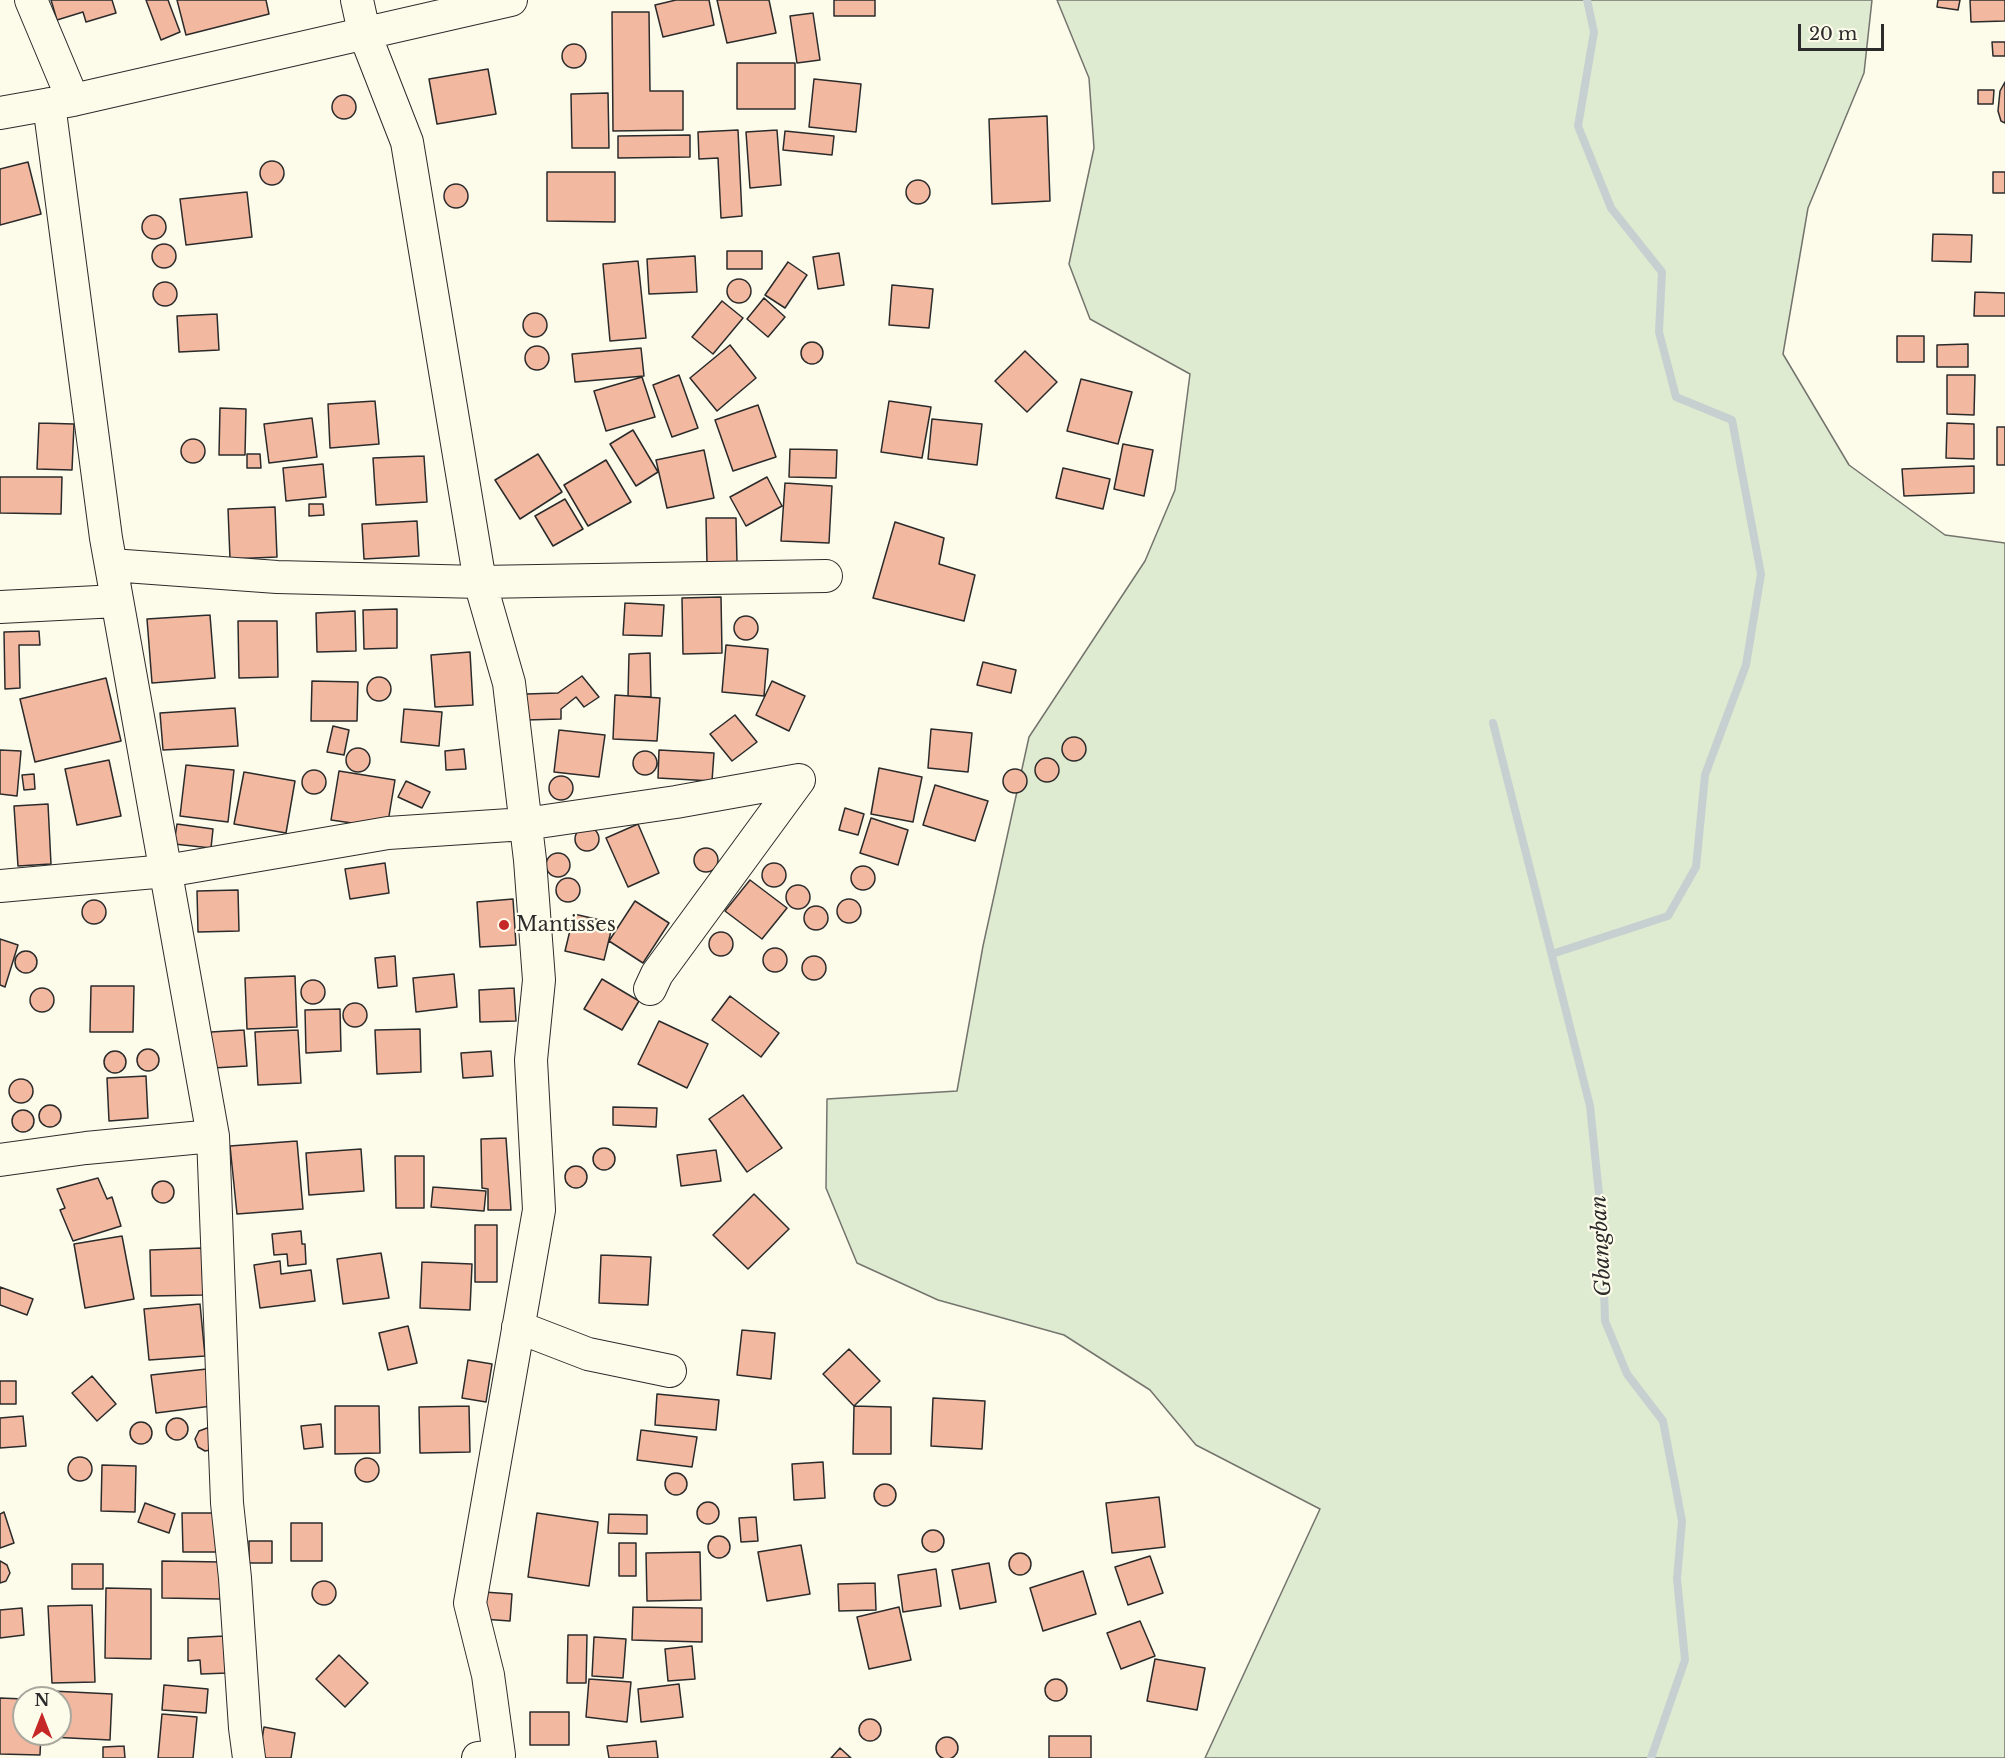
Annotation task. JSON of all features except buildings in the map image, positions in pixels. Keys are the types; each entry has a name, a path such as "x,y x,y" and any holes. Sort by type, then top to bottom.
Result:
{"street":[{"path":"32,0 61,102 111,565 213,1136 227,1503 249,1758"},
{"path":"357,0 363,32 407,142 480,582 509,682 539,980 531,1060 539,1210 470,1603 488,1675 493,1757"},
{"path":"0,113 61,102 512,0"},
{"path":"111,565 277,577 480,582 826,576"},
{"path":"0,607 117,601"},
{"path":"0,886 166,872 388,832 525,824 676,802 799,780 657,974 650,989"},
{"path":"0,1160 86,1148 213,1136"},
{"path":"518,1327 588,1354 670,1371"}],"green space":[{"path":"1057,0 1872,0 1864,73 1808,208 1783,354 1849,465 1945,535 2005,543 2005,1758 1205,1758 1320,1509 1196,1445 1150,1390 1064,1335 938,1300 857,1263 826,1188 827,1099 957,1091 983,946 1029,737 1145,561 1175,490 1190,374 1090,319 1069,264 1094,148 1089,78"}],"waterway":[{"path":"1552,954 1668,916 1696,867 1705,775 1746,665 1761,574 1732,420 1676,397 1659,332 1662,272 1611,208 1578,126 1594,32 1587,0"},
{"name":"Gbangban","path":"1493,723 1590,1106 1602,1224 1605,1321 1627,1374 1663,1421 1682,1521 1677,1579 1685,1660 1651,1758"}],"place":[{"name":"Mantisses","path":"504,925"}]}
